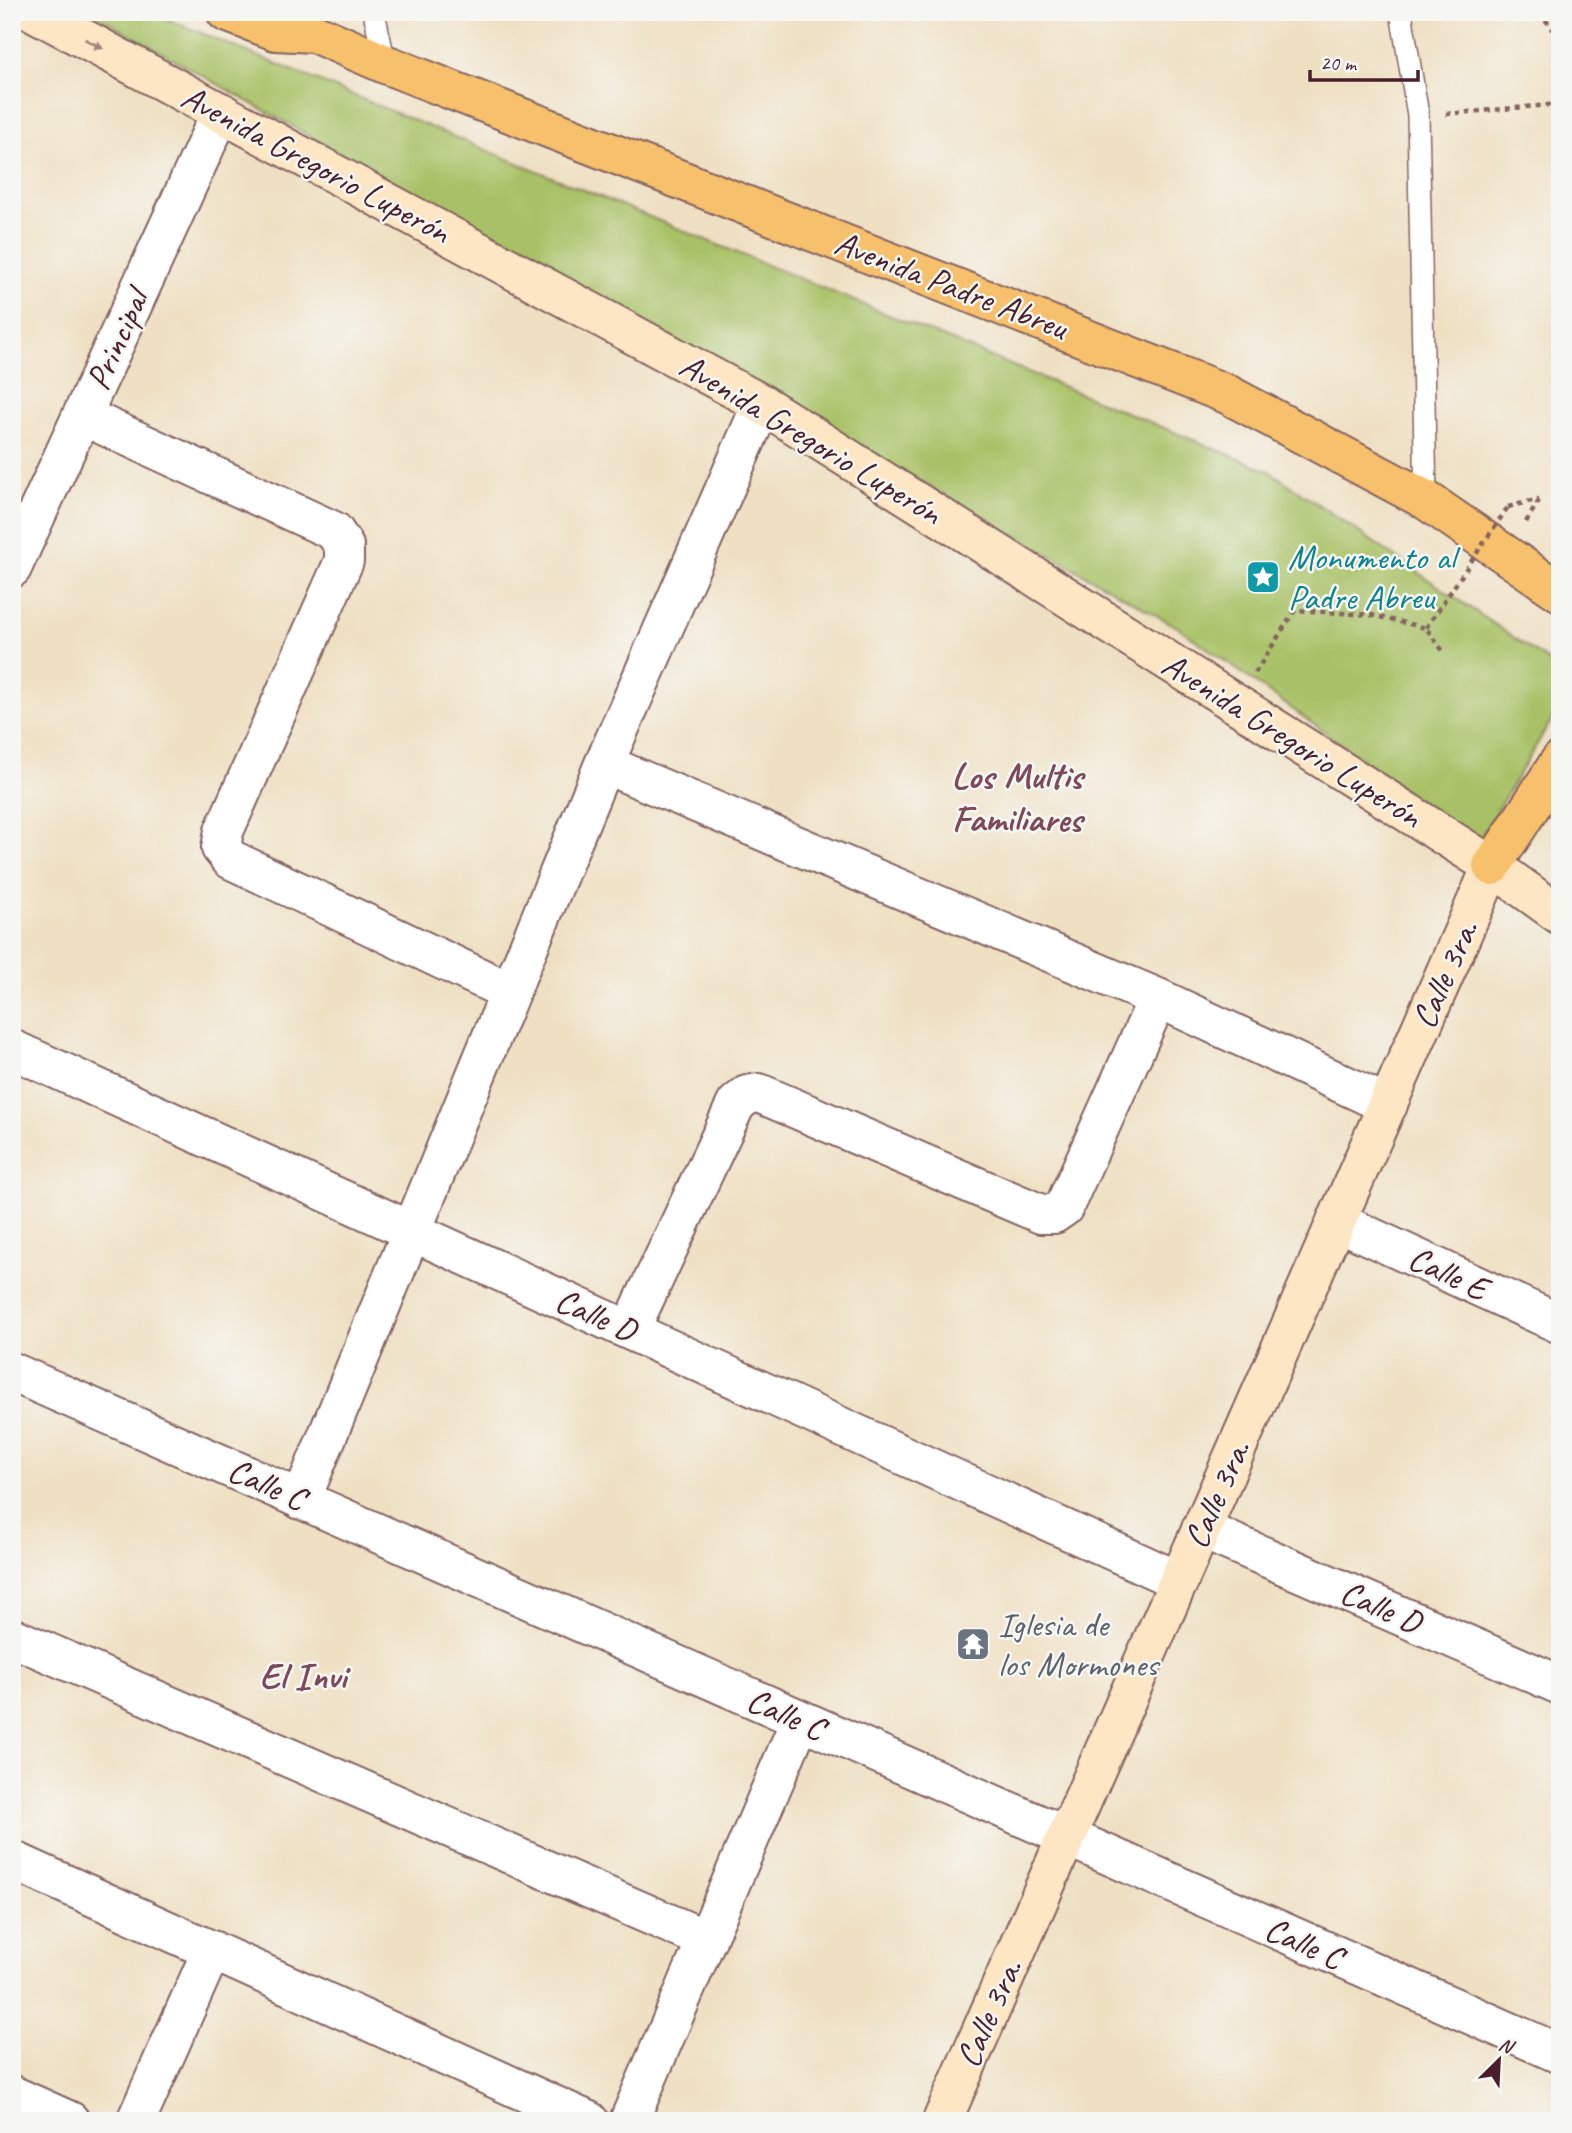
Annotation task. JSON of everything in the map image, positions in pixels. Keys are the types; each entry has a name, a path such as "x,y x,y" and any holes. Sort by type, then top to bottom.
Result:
{"main road":[{"name":"Avenida Gregorio Luperón","path":"34,12 762,404 1501,873 1560,915"},
{"name":"Avenida Padre Abreu","path":"226,12 276,31 304,22 386,64 1227,394 1426,500 1558,588"},
{"path":"1501,873 1560,761"},
{"path":"1501,873 1560,804"},
{"name":"Calle 3ra.","path":"942,2121 1388,1105 1501,873"}],"street":[{"name":"Principal","path":"12,568 221,112"},
{"path":"301,1500 604,764 762,404"},
{"path":"83,416 334,531 344,546 344,561 224,831 221,848 230,859 510,992"},
{"path":"604,764 1158,998 1388,1105"},
{"path":"630,1330 736,1104 747,1095 760,1093 1041,1214 1054,1214 1064,1207 1158,998"},
{"name":"Calle D","path":"12,1049 1179,1581"},
{"name":"Calle E","path":"1336,1222 1560,1324"},
{"name":"Calle C","path":"12,1371 800,1721 1560,2054"},
{"name":"Calle D","path":"1201,1529 1560,1685"},
{"path":"12,1637 706,1940"},
{"path":"629,2121 800,1721"},
{"path":"12,1860 589,2121"},
{"path":"136,2121 212,1950"},
{"path":"12,2095 63,2119"}],"lane":[{"path":"374,12 386,64"},
{"path":"1401,12 1418,115 1426,500"}],"path":[{"path":"1539,12 1560,38"},
{"path":"1418,115 1560,104"},
{"path":"1426,628 1508,507 1540,499"},
{"path":"1236,704 1295,610 1371,615 1426,628 1443,651"}],"green space":[{"path":"90,12 150,12 1269,471 1560,669 1560,706 1478,842 1179,628"}],"place":[{"name":"Monumento al Padre Abreu","path":"1263,577"},
{"name":"Iglesia de los Mormones","path":"973,1644"}],"district":[{"name":"Los Multis Familiares","path":"1017,796"},
{"name":"El Invi","path":"303,1675"}]}
